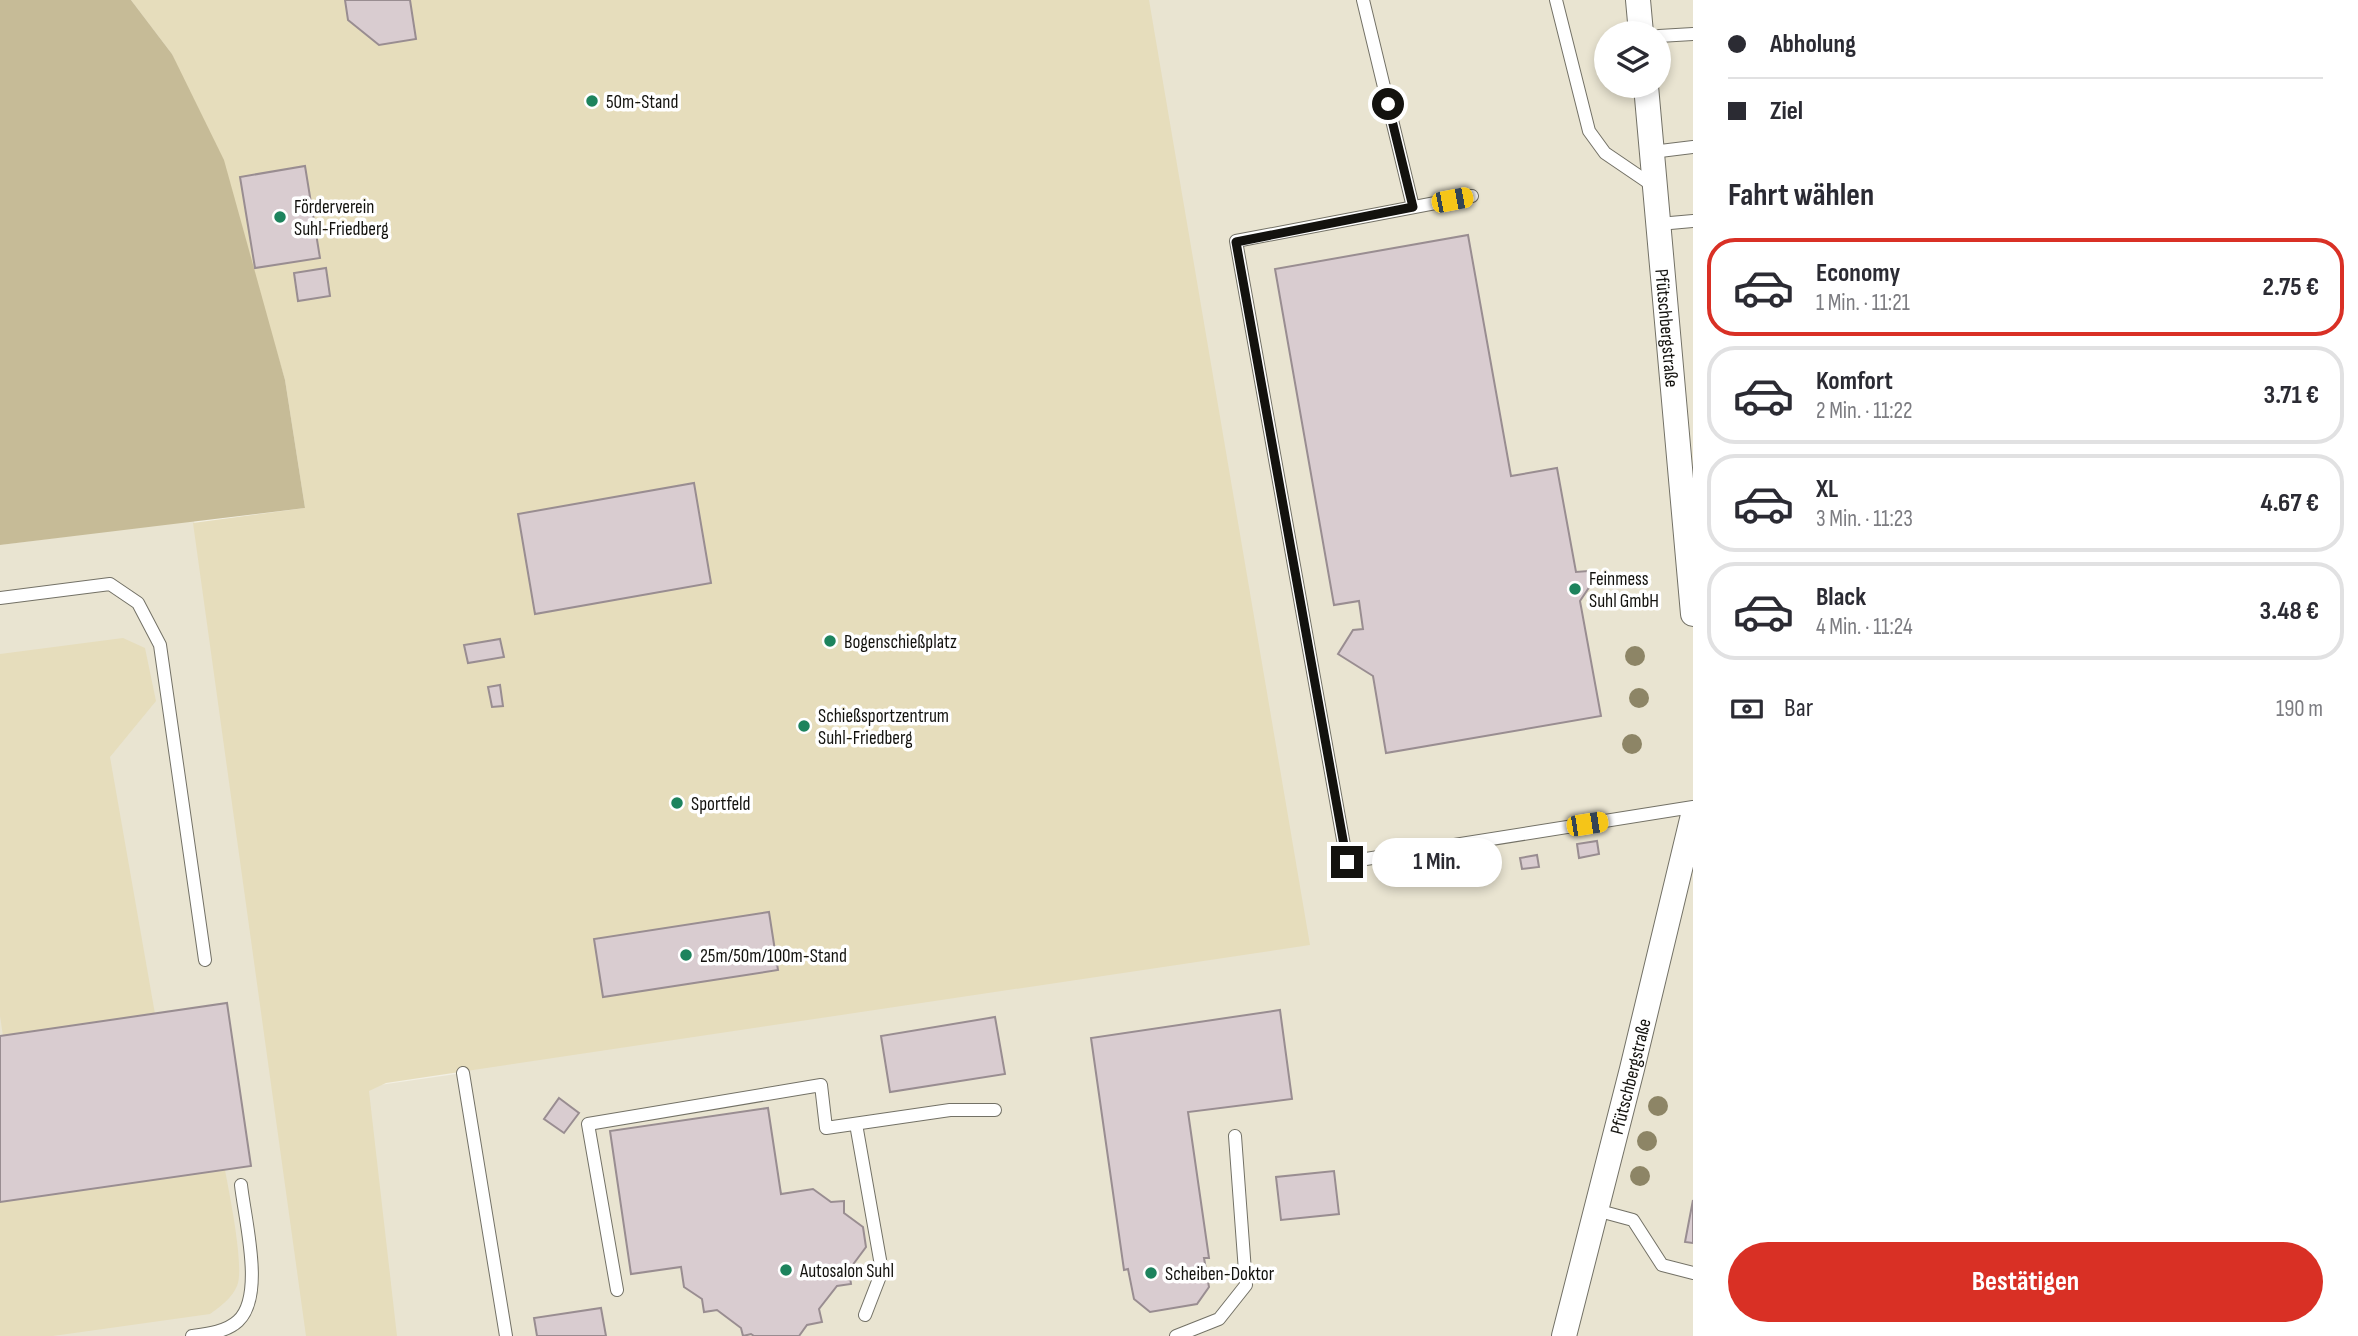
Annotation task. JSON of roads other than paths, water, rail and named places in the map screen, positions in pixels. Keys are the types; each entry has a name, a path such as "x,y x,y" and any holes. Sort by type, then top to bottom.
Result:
{"street":[{"path":"1638,0 1640,21"},
{"name":"Pfütschbergstraße","path":"1647,98 1690,536 1693,614"},
{"name":"Pfütschbergstraße","path":"1564,1336 1693,815"}],"lane":[{"path":"1363,0 1413,207"},
{"path":"1556,0 1589,131 1605,153 1656,187"},
{"path":"1671,35 1693,34"},
{"path":"1652,152 1693,147"},
{"path":"1472,196 1236,242 1347,862 1693,807"},
{"path":"1659,224 1693,221"},
{"path":"0,598 110,584 138,603 160,645 205,961"},
{"path":"463,1073 506,1336"},
{"path":"617,1290 588,1124 821,1085 826,1128 950,1110 995,1110"},
{"path":"856,1124 881,1271 865,1315"},
{"path":"1176,1336 1219,1319 1246,1285 1235,1136"},
{"path":"192,1336 214,1333 236,1323 249,1308 253,1282 241,1185"},
{"path":"1595,1210 1633,1220 1662,1265 1693,1273"}],"place":[{"name":"50m-Stand","path":"592,101"},
{"name":"Förderverein Suhl-Friedberg","path":"280,217"},
{"name":"Feinmess Suhl GmbH","path":"1575,589"},
{"name":"Bogenschießplatz","path":"830,641"},
{"name":"Schießsportzentrum Suhl-Friedberg","path":"804,726"},
{"name":"Sportfeld","path":"677,803"},
{"name":"25m/50m/100m-Stand","path":"686,955"},
{"name":"Autosalon Suhl","path":"786,1270"},
{"name":"Scheiben-Doktor","path":"1151,1273"}]}
